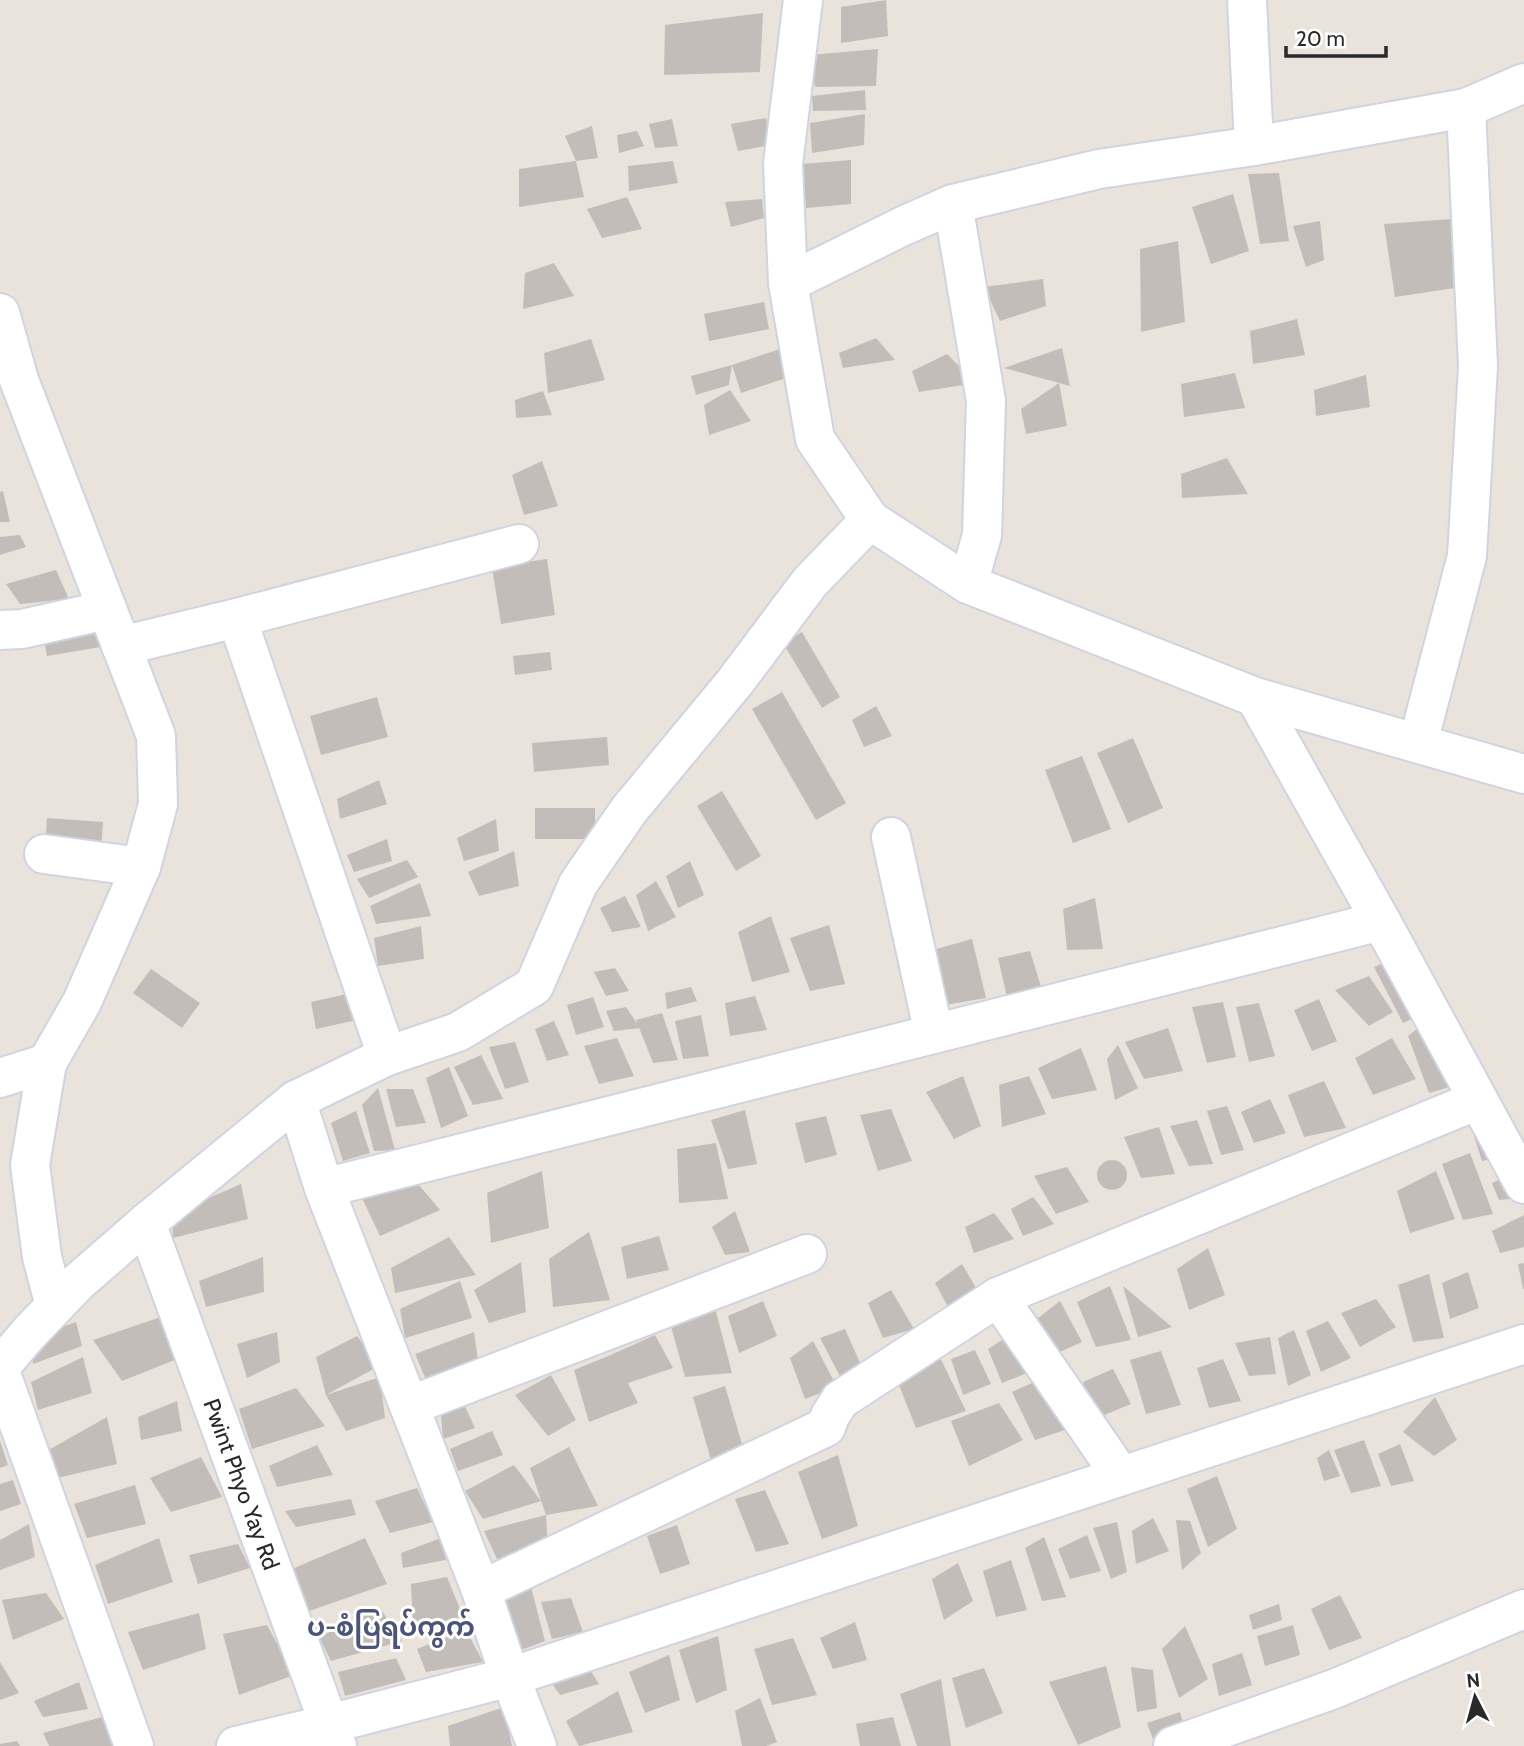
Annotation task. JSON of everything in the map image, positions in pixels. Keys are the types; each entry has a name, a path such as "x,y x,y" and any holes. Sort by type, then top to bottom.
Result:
{"street":[{"path":"803,0 783,164 788,283 815,439 870,520 968,584 1255,697 1524,774"},
{"path":"1247,0 1254,146"},
{"path":"788,283 902,226 953,204 1098,169 1254,146 1466,108 1524,83"},
{"path":"1418,743 1467,556 1478,366 1466,108"},
{"path":"953,204 986,401 982,535 968,584"},
{"path":"0,313 9,380 107,610 156,736 158,804 141,867 82,1002 47,1063 30,1166 42,1257 55,1306"},
{"path":"134,1746 0,1369 29,1333 77,1283 296,1100 387,1056 458,1032 534,986 578,884 629,810 735,682 810,582 870,520"},
{"path":"121,646 519,544"},
{"path":"0,630 22,629 107,610"},
{"path":"237,618 387,1056"},
{"path":"1255,697 1524,1184"},
{"path":"891,837 934,1034"},
{"path":"44,854 141,867"},
{"path":"324,1188 1381,921"},
{"path":"0,1078 47,1063"},
{"path":"296,1100 324,1188 481,1591 537,1746"},
{"path":"481,1591 826,1427 840,1400 998,1297 1478,1100"},
{"name":"Pwint Phyo Yay Rd","path":"146,1223 333,1735"},
{"path":"409,1406 807,1254"},
{"path":"998,1297 1121,1476"},
{"path":"236,1746 333,1735 1524,1343"},
{"path":"1173,1746 1334,1689 1524,1609"}],"building":[{"path":"886,0 888,36 841,43 841,7"},
{"path":"763,13 760,72 664,75 665,25"},
{"path":"878,49 876,86 815,87 810,55"},
{"path":"865,90 866,110 813,111 812,96"},
{"path":"865,114 864,145 812,153 810,123"},
{"path":"766,118 770,145 738,151 731,124"},
{"path":"672,119 678,146 655,148 649,124"},
{"path":"592,126 598,158 576,161 565,136"},
{"path":"637,131 644,146 619,153 617,135"},
{"path":"851,160 851,204 806,208 802,164"},
{"path":"576,161 584,197 519,207 519,169"},
{"path":"673,161 678,183 629,191 628,166"},
{"path":"1279,173 1289,241 1260,244 1248,174"},
{"path":"1233,194 1249,251 1211,264 1192,207"},
{"path":"627,197 642,229 602,238 587,209"},
{"path":"762,199 764,218 731,227 725,202"},
{"path":"1451,219 1455,288 1395,297 1384,224"},
{"path":"1320,221 1324,260 1306,267 1293,226"},
{"path":"1178,241 1185,322 1141,332 1140,249"},
{"path":"554,263 574,296 523,309 525,273"},
{"path":"1043,279 1046,306 1000,321 984,287"},
{"path":"764,302 769,329 709,341 704,314"},
{"path":"1297,319 1305,355 1253,364 1250,331"},
{"path":"876,338 895,360 843,368 839,353"},
{"path":"591,339 605,380 548,393 544,353"},
{"path":"1062,348 1070,386 1004,368"},
{"path":"780,349 792,376 741,393 732,365"},
{"path":"947,354 976,383 919,392 912,371"},
{"path":"732,365 729,385 696,395 691,376"},
{"path":"1235,373 1245,408 1184,417 1181,384"},
{"path":"1366,375 1370,407 1316,416 1314,390"},
{"path":"1059,383 1067,426 1026,434 1021,409"},
{"path":"730,390 751,421 709,435 704,405"},
{"path":"543,391 552,415 516,418 515,400"},
{"path":"1227,458 1248,494 1182,498 1181,474"},
{"path":"542,461 558,506 524,515 512,475"},
{"path":"3,491 10,522 0,522 0,492"},
{"path":"20,535 26,547 0,555 0,537"},
{"path":"547,559 555,615 501,624 492,567"},
{"path":"56,570 69,599 20,604 6,584"},
{"path":"97,619 101,647 47,656 42,629"},
{"path":"802,632 840,697 822,708 783,643"},
{"path":"550,652 552,670 515,675 513,656"},
{"path":"782,692 846,803 816,820 752,709"},
{"path":"377,697 388,737 321,755 310,716"},
{"path":"876,706 892,736 864,747 852,720"},
{"path":"607,737 609,765 534,772 532,743"},
{"path":"1133,738 1163,808 1128,823 1097,753"},
{"path":"1082,756 1111,829 1073,843 1045,770"},
{"path":"379,780 387,804 340,819 337,799"},
{"path":"722,791 761,856 736,871 697,806"},
{"path":"535,808 595,808 595,839 535,839"},
{"path":"47,818 103,822 101,853 45,849"},
{"path":"496,819 499,851 464,861 457,838"},
{"path":"387,839 392,861 354,872 347,855"},
{"path":"514,851 519,886 479,896 468,872"},
{"path":"407,860 418,877 369,898 357,879"},
{"path":"690,861 704,895 678,908 666,876"},
{"path":"656,881 676,917 648,931 636,895"},
{"path":"420,883 431,916 376,924 370,906"},
{"path":"625,896 641,927 612,932 600,908"},
{"path":"1095,898 1103,949 1067,950 1063,909"},
{"path":"771,916 790,972 752,982 738,932"},
{"path":"829,925 845,984 810,991 790,938"},
{"path":"421,926 424,959 378,966 374,938"},
{"path":"972,939 986,998 945,1005 933,950"},
{"path":"1030,951 1042,990 1007,997 998,958"},
{"path":"1394,959 1423,1014 1403,1023 1374,967"},
{"path":"615,968 629,991 606,996 594,972"},
{"path":"151,969 200,1003 182,1028 133,993"},
{"path":"1369,976 1393,1012 1369,1026 1335,990"},
{"path":"691,987 697,1001 667,1009 665,993"},
{"path":"351,993 357,1020 316,1029 311,1002"},
{"path":"755,996 767,1030 730,1036 725,1003"},
{"path":"593,997 604,1027 576,1035 567,1005"},
{"path":"1319,999 1337,1041 1312,1051 1294,1010"},
{"path":"1223,1002 1236,1057 1207,1063 1192,1007"},
{"path":"1259,1003 1275,1056 1249,1062 1236,1007"},
{"path":"626,1007 640,1028 614,1031 606,1011"},
{"path":"662,1013 678,1060 653,1063 636,1020"},
{"path":"701,1015 709,1056 683,1059 675,1021"},
{"path":"1430,1019 1459,1084 1429,1093 1408,1036"},
{"path":"554,1021 569,1055 547,1061 535,1029"},
{"path":"1168,1028 1183,1071 1144,1079 1125,1042"},
{"path":"617,1038 634,1076 599,1084 584,1046"},
{"path":"1392,1038 1416,1079 1373,1095 1355,1058"},
{"path":"515,1042 529,1082 505,1089 489,1047"},
{"path":"1118,1045 1138,1088 1115,1100 1107,1059"},
{"path":"1081,1048 1097,1090 1052,1099 1038,1068"},
{"path":"481,1055 503,1099 473,1105 454,1067"},
{"path":"449,1067 468,1116 441,1128 426,1078"},
{"path":"963,1076 981,1126 954,1139 926,1092"},
{"path":"1029,1076 1046,1114 1002,1127 999,1085"},
{"path":"1324,1081 1346,1128 1304,1137 1288,1095"},
{"path":"378,1088 395,1150 374,1151 362,1105"},
{"path":"386,1089 413,1089 426,1123 396,1127"},
{"path":"1270,1099 1286,1133 1254,1143 1241,1112"},
{"path":"1227,1106 1244,1150 1221,1155 1207,1111"},
{"path":"891,1109 912,1161 878,1171 860,1115"},
{"path":"745,1110 757,1164 728,1169 711,1120"},
{"path":"356,1111 370,1153 343,1161 331,1123"},
{"path":"826,1116 837,1155 805,1163 795,1123"},
{"path":"1197,1120 1213,1164 1189,1166 1170,1126"},
{"path":"1159,1127 1175,1174 1141,1178 1124,1137"},
{"path":"1488,1131 1499,1157 1482,1161 1474,1136"},
{"path":"716,1143 728,1199 679,1203 677,1149"},
{"path":"1470,1153 1493,1214 1463,1220 1442,1164"},
{"path":"1112,1160 1123,1164 1127,1175 1123,1186 1112,1190 1101,1186 1097,1175 1101,1164"},
{"path":"1067,1167 1089,1202 1056,1214 1034,1176"},
{"path":"542,1171 549,1228 491,1243 487,1193"},
{"path":"1436,1171 1455,1219 1410,1233 1397,1191"},
{"path":"1512,1174 1518,1198 1499,1200 1492,1183"},
{"path":"241,1184 248,1219 173,1238 172,1214"},
{"path":"419,1185 440,1210 380,1236 362,1198"},
{"path":"1033,1197 1054,1224 1023,1236 1011,1209"},
{"path":"735,1211 750,1252 725,1255 712,1227"},
{"path":"994,1213 1014,1239 974,1253 965,1227"},
{"path":"1524,1215 1524,1247 1500,1253 1492,1231"},
{"path":"589,1232 610,1300 553,1307 549,1259"},
{"path":"659,1236 669,1270 627,1279 621,1247"},
{"path":"449,1237 476,1275 395,1293 391,1268"},
{"path":"1208,1248 1225,1295 1189,1310 1177,1269"},
{"path":"263,1257 264,1292 206,1307 199,1281"},
{"path":"521,1262 526,1312 489,1323 474,1290"},
{"path":"1524,1263 1524,1289 1523,1289 1518,1264"},
{"path":"962,1264 985,1303 953,1316 935,1283"},
{"path":"1468,1272 1479,1308 1450,1319 1442,1283"},
{"path":"1429,1274 1444,1338 1413,1342 1398,1285"},
{"path":"460,1281 472,1318 405,1338 400,1309"},
{"path":"1110,1286 1131,1340 1096,1347 1077,1302"},
{"path":"1123,1286 1172,1327 1138,1337"},
{"path":"891,1290 914,1329 883,1338 868,1303"},
{"path":"1376,1299 1396,1327 1360,1347 1341,1313"},
{"path":"763,1301 777,1336 739,1353 728,1316"},
{"path":"1060,1301 1082,1342 1055,1354 1033,1322"},
{"path":"715,1308 732,1373 685,1377 669,1319"},
{"path":"167,1315 177,1359 122,1381 93,1340"},
{"path":"1328,1321 1351,1358 1321,1372 1306,1331"},
{"path":"76,1322 82,1346 33,1364 28,1339"},
{"path":"845,1329 865,1374 843,1382 820,1338"},
{"path":"1294,1330 1311,1375 1288,1386 1278,1338"},
{"path":"277,1332 280,1362 247,1378 237,1344"},
{"path":"474,1332 479,1366 427,1382 415,1354"},
{"path":"655,1335 673,1368 628,1383 638,1403 589,1422 574,1370"},
{"path":"1010,1335 1035,1370 1002,1383 988,1349"},
{"path":"357,1336 379,1366 326,1395 316,1357"},
{"path":"1270,1337 1276,1374 1249,1376 1235,1343"},
{"path":"813,1341 837,1387 805,1399 790,1358"},
{"path":"934,1345 966,1411 916,1428 893,1370"},
{"path":"975,1350 991,1384 963,1395 951,1359"},
{"path":"1161,1351 1181,1405 1146,1414 1130,1360"},
{"path":"83,1357 92,1393 38,1410 31,1382"},
{"path":"1223,1359 1241,1401 1209,1408 1197,1368"},
{"path":"1113,1369 1131,1404 1097,1418 1083,1382"},
{"path":"551,1375 576,1420 548,1436 515,1395"},
{"path":"380,1377 385,1418 346,1431 326,1395"},
{"path":"1041,1379 1068,1429 1035,1440 1012,1392"},
{"path":"725,1386 744,1451 711,1460 693,1397"},
{"path":"296,1388 325,1426 252,1449 239,1409"},
{"path":"1435,1397 1457,1440 1434,1456 1403,1432"},
{"path":"462,1400 475,1428 443,1439 441,1416"},
{"path":"177,1401 182,1431 141,1440 138,1417"},
{"path":"999,1403 1023,1440 969,1466 951,1421"},
{"path":"107,1417 117,1464 53,1479 45,1452"},
{"path":"492,1431 503,1455 458,1471 450,1449"},
{"path":"1364,1440 1381,1486 1351,1493 1334,1450"},
{"path":"0,1441 8,1465 0,1468"},
{"path":"1400,1444 1414,1481 1391,1486 1378,1454"},
{"path":"317,1445 333,1475 277,1487 269,1466"},
{"path":"569,1447 598,1506 546,1515 530,1468"},
{"path":"1329,1450 1340,1476 1324,1481 1317,1458"},
{"path":"838,1455 858,1526 822,1539 798,1472"},
{"path":"201,1457 222,1497 171,1512 150,1478"},
{"path":"514,1465 541,1501 483,1519 465,1491"},
{"path":"1217,1476 1237,1529 1208,1547 1187,1489"},
{"path":"13,1480 21,1504 0,1511 0,1484"},
{"path":"135,1485 146,1524 87,1538 74,1504"},
{"path":"417,1488 433,1522 390,1533 375,1501"},
{"path":"765,1490 789,1544 756,1552 735,1499"},
{"path":"351,1499 356,1515 296,1527 285,1511"},
{"path":"546,1515 548,1548 497,1559 484,1531"},
{"path":"1153,1518 1169,1551 1136,1564 1132,1531"},
{"path":"1176,1520 1190,1521 1201,1553 1182,1570"},
{"path":"1117,1522 1127,1572 1111,1579 1093,1528"},
{"path":"29,1524 35,1557 0,1570 0,1540"},
{"path":"677,1525 690,1564 660,1574 647,1536"},
{"path":"1087,1535 1101,1571 1070,1579 1058,1549"},
{"path":"1044,1537 1066,1597 1042,1601 1025,1548"},
{"path":"159,1538 173,1582 108,1604 95,1565"},
{"path":"365,1538 387,1584 309,1611 292,1569"},
{"path":"441,1538 446,1560 403,1568 401,1553"},
{"path":"238,1544 250,1568 198,1584 189,1555"},
{"path":"1011,1560 1027,1610 996,1617 983,1571"},
{"path":"958,1563 973,1601 944,1620 932,1579"},
{"path":"447,1577 464,1619 413,1624 411,1584"},
{"path":"531,1587 545,1641 516,1652 503,1592"},
{"path":"46,1593 64,1619 13,1640 2,1600"},
{"path":"1340,1595 1362,1638 1329,1650 1311,1609"},
{"path":"571,1598 583,1632 552,1639 541,1602"},
{"path":"1279,1604 1282,1620 1253,1630 1249,1615"},
{"path":"380,1608 402,1641 331,1661 319,1637"},
{"path":"199,1613 206,1649 143,1670 128,1632"},
{"path":"855,1622 867,1660 833,1669 820,1638"},
{"path":"267,1625 294,1675 239,1695 223,1634"},
{"path":"1293,1625 1300,1655 1265,1666 1257,1636"},
{"path":"1185,1626 1208,1679 1179,1698 1162,1649"},
{"path":"466,1630 483,1662 426,1672 417,1649"},
{"path":"718,1636 727,1690 696,1703 679,1650"},
{"path":"793,1638 817,1695 772,1705 754,1649"},
{"path":"1242,1653 1252,1685 1219,1696 1212,1664"},
{"path":"669,1655 680,1700 645,1713 629,1672"},
{"path":"396,1658 406,1680 345,1696 338,1672"},
{"path":"584,1660 599,1684 560,1695 548,1678"},
{"path":"0,1662 19,1693 0,1700"},
{"path":"1106,1666 1121,1727 1078,1745 1049,1682"},
{"path":"1131,1667 1153,1670 1157,1708 1137,1712"},
{"path":"984,1668 1003,1713 966,1728 952,1678"},
{"path":"941,1679 951,1746 917,1746 900,1694"},
{"path":"79,1682 88,1709 43,1717 34,1701"},
{"path":"618,1691 633,1732 579,1746 566,1721"},
{"path":"760,1698 777,1742 766,1746 742,1746 735,1711"},
{"path":"504,1707 512,1746 450,1746 448,1726"},
{"path":"1180,1712 1188,1739 1154,1742 1147,1723"},
{"path":"106,1716 116,1746 49,1746 43,1733"},
{"path":"893,1717 901,1746 860,1746 856,1724"},
{"path":"17,1741 20,1746 0,1746 0,1744"}],"district":[{"name":"ပ-စံပြရပ်ကွက်","path":"391,1627"}]}
